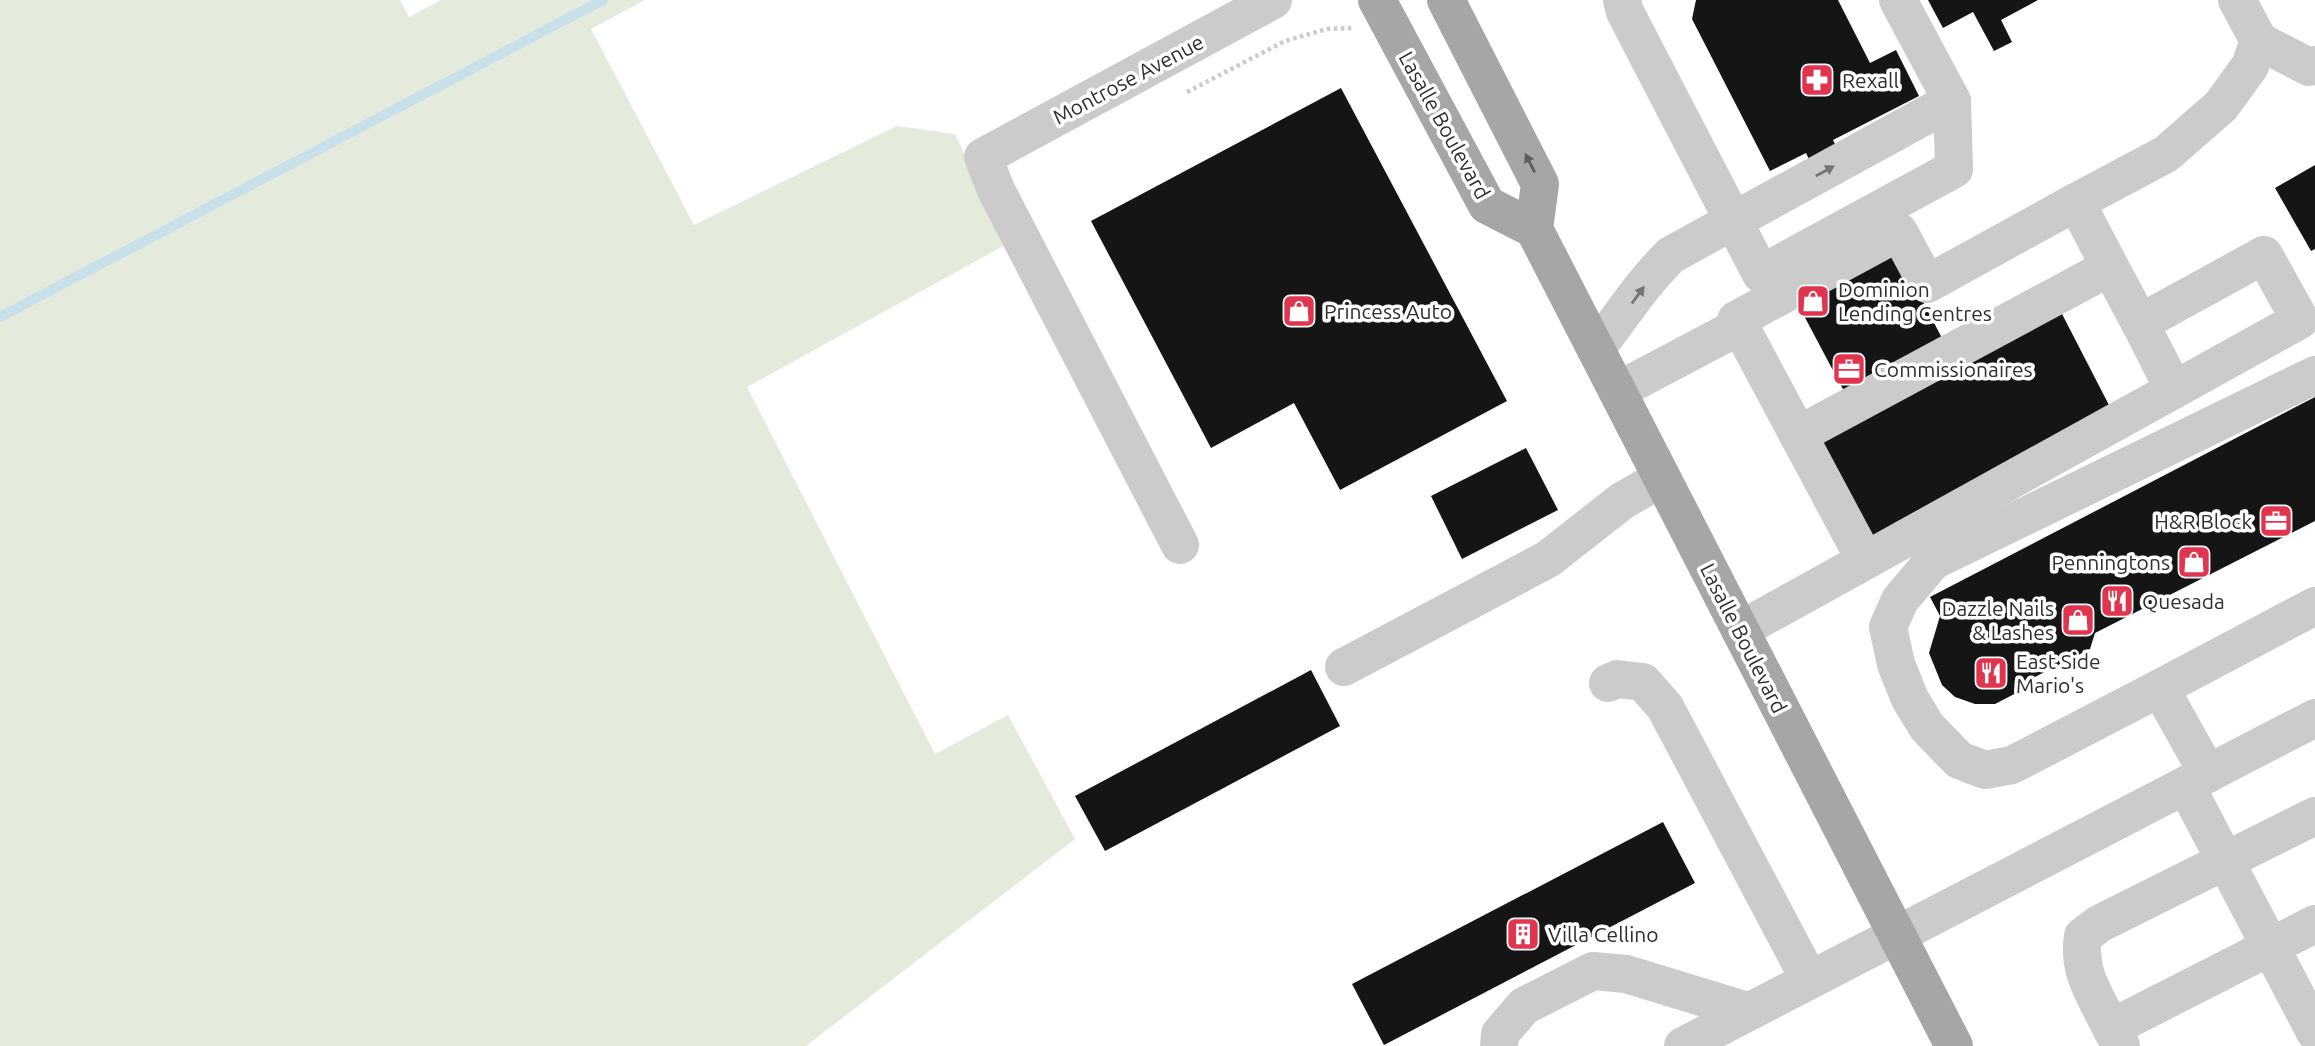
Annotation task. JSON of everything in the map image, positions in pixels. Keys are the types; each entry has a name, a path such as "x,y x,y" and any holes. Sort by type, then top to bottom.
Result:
{"main road":[{"path":"1446,0 1540,184 1534,229"},
{"name":"Lasalle Boulevard","path":"1381,8 1487,205 1534,229 1954,1046"}],"street":[{"name":"Montrose Avenue","path":"1180,545 996,190 983,157 1273,0"},
{"path":"1622,0 1625,12 1761,274 1954,169 1952,101 1898,0"},
{"path":"2237,0 2259,41 2309,67 2315,65"},
{"path":"1865,560 1736,320 1899,232 1927,284 2166,154 2221,106 2250,66 2259,41"},
{"path":"1596,349 1653,272 1671,256 1952,101"},
{"path":"2076,202 2174,390"},
{"path":"1740,629 2300,320 2264,255 2140,323"},
{"path":"1798,435 2110,268"},
{"path":"1618,391 1740,326"},
{"path":"2315,375 1933,561 1900,600 1888,627 1896,664 1910,699 1927,727 1959,761 1985,770 2012,765 2315,606"},
{"path":"1344,667 1548,558 1622,500 1662,478"},
{"path":"1608,683 1617,679 1643,682 1665,707 1809,979"},
{"path":"2160,688 2197,780 2225,861 2315,1032 2288,1046"},
{"path":"1682,1046 2315,718"},
{"path":"2315,816 2099,924 2083,936 2082,969 2116,1037 2270,946 2315,924"},
{"path":"1499,1046 1500,1034 1524,1006 1593,971 1626,974 1748,1012"}],"path":[{"path":"1177,97 1285,41 1327,29 1362,28 1381,8"}],"green space":[{"path":"0,0 400,0 409,17 441,0 645,0 591,29 694,225 897,126 955,134 1007,244 747,387 935,754 1008,715 1075,839 806,1046 0,1046"}],"building":[{"name":"Rexall","path":"1696,0 1838,0 1870,63 1896,50 1919,96 1833,140 1850,175 1823,188 1806,153 1770,171 1692,19"},
{"path":"1928,0 2038,0 2001,20 2012,42 1994,51 1973,12 1943,28"},
{"name":"Princess Auto","path":"1341,88 1507,401 1340,490 1294,403 1211,448 1091,221"},
{"path":"2315,165 2315,249 2311,251 2275,188"},
{"path":"1893,244 1944,342 1845,393 1793,295"},
{"path":"2061,312 2111,409 1870,537 1819,440"},
{"path":"2315,397 2315,521 2095,633 2090,649 2021,684 2024,689 1995,704 1975,704 1955,697 1942,685 1929,653 1940,616 1930,597"},
{"path":"1526,448 1558,510 1462,559 1431,496"},
{"path":"1311,670 1340,726 1105,851 1075,796"},
{"name":"Villa Cellino","path":"1663,822 1695,883 1384,1045 1352,984"}],"waterway":[{"path":"0,317 603,0"}],"place":[{"name":"Rexall","path":"1817,80"},
{"name":"Dominion Lending Centres","path":"1813,301"},
{"name":"Princess Auto","path":"1299,311"},
{"name":"Commissionaires","path":"1849,369"},
{"name":"H&R Block","path":"2276,521"},
{"name":"Penningtons","path":"2194,562"},
{"name":"Quesada","path":"2117,601"},
{"name":"Dazzle Nails & Lashes","path":"2078,620"},
{"name":"East Side Mario's","path":"1991,673"},
{"name":"Villa Cellino","path":"1523,934"}]}
